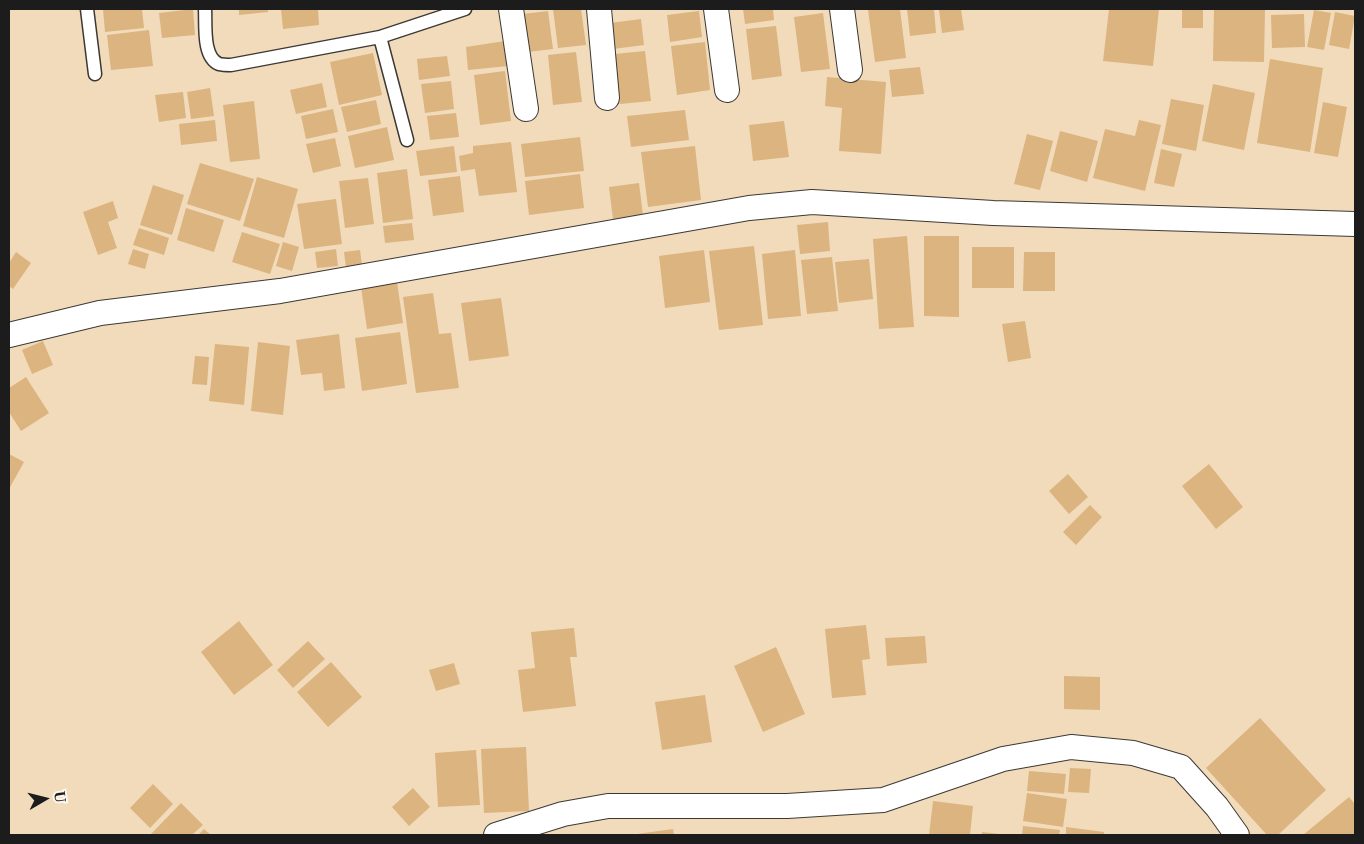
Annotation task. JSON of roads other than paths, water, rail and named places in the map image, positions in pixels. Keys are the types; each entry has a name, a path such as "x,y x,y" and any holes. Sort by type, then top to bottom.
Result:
{"street":[{"path":"511,9 526,109"},
{"path":"599,9 606,98"},
{"path":"716,9 727,90"},
{"path":"842,9 850,70"},
{"path":"9,335 100,313 280,291 749,208 812,202 993,213 1355,224"},
{"path":"496,835 563,814 608,806 787,806 883,800 1003,759 1071,747 1133,753 1181,767 1217,807 1237,835"}],"lane":[{"path":"87,9 95,74"},
{"path":"206,9 207,48 211,58 219,64 232,65 380,37 465,9"},
{"path":"380,37 407,140"}]}
